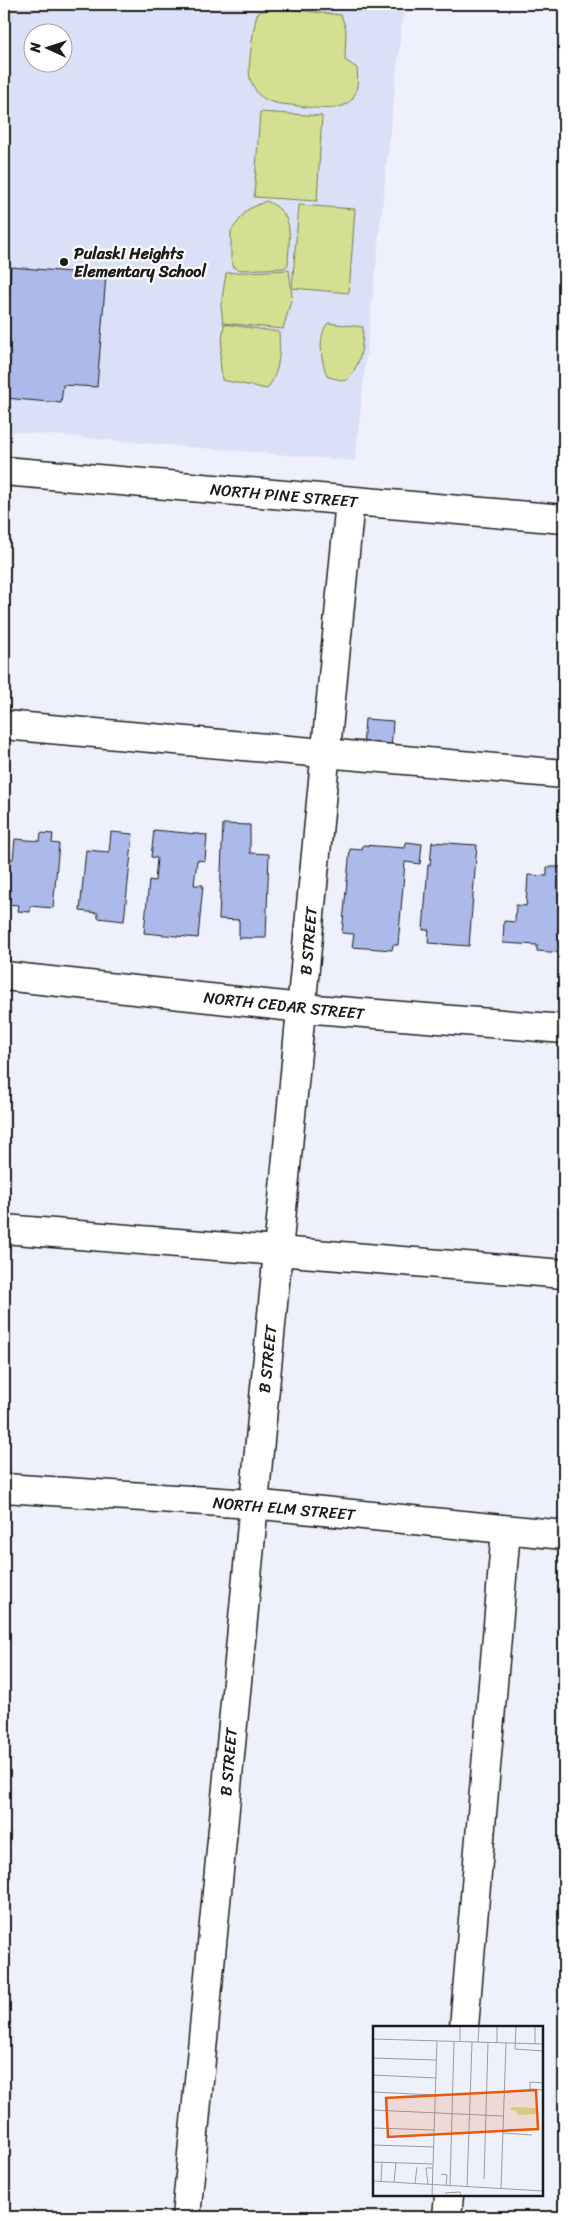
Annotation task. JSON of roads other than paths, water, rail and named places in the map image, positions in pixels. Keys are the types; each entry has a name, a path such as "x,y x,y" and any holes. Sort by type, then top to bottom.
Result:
{"street":[{"name":"NORTH PINE STREET","path":"4,471 564,519"},
{"name":"B STREET","path":"186,2217 252,1504 302,1008 350,501"},
{"path":"4,725 326,755 564,774"},
{"name":"NORTH CEDAR STREET","path":"4,976 302,1008 564,1030"},
{"path":"4,1229 564,1274"},
{"name":"NORTH ELM STREET","path":"4,1488 252,1504 564,1535"},
{"path":"464,2026 506,1530"},
{"path":"447,2217 449,2196"}],"place":[{"name":"Pulaski Heights Elementary School","path":"64,262"}]}
